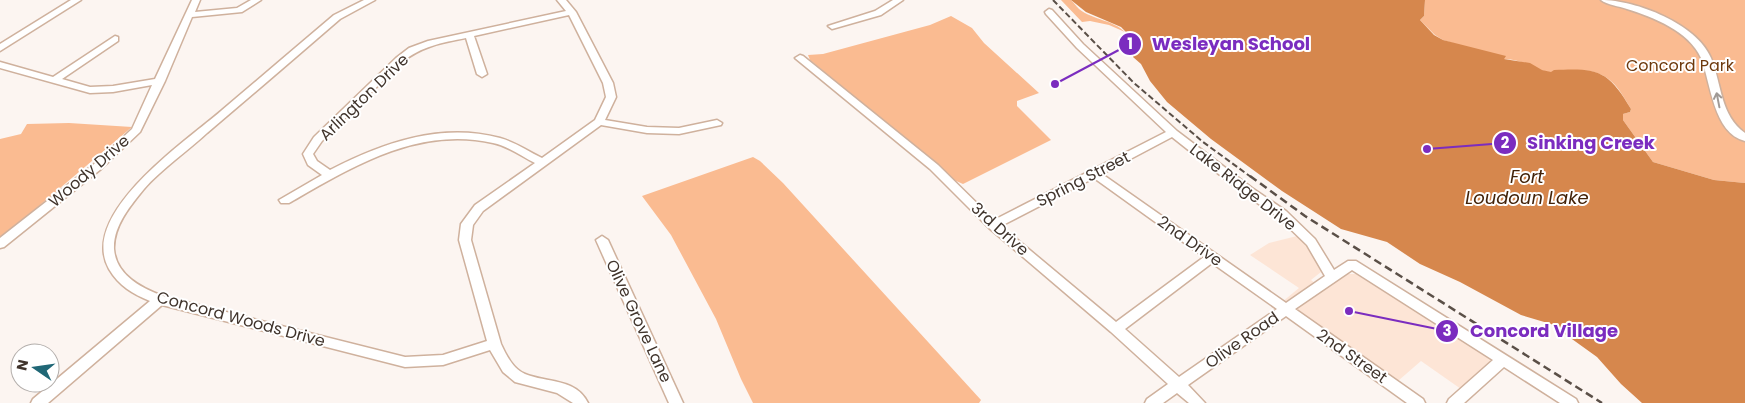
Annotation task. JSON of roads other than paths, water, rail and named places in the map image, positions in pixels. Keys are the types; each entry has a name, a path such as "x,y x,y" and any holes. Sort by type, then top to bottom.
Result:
{"street":[{"path":"0,48 77,0"},
{"name":"Woody Drive","path":"0,244 124,144 136,130 196,0"},
{"path":"188,15 239,10 257,0"},
{"name":"Concord Woods Drive","path":"371,0 338,17 142,184 120,210 111,228 108,248 113,269 132,288 160,300 405,362 443,360 494,344"},
{"path":"561,0 572,12 608,83 611,96 599,122 479,208 467,224 465,240 494,344 500,359 518,377 552,385 575,395 581,403"},
{"path":"832,26 878,13 899,0"},
{"path":"1604,0 1643,12 1672,24 1701,48 1708,61 1722,116 1728,125 1745,138"},
{"name":"Arlington Drive","path":"330,175 312,164 308,154 318,139 412,50 431,43 572,12"},
{"name":"Lake Ridge Drive","path":"1049,12 1080,46 1173,133 1248,191 1282,214 1311,242 1332,278"},
{"path":"469,35 482,74"},
{"path":"54,80 115,39"},
{"name":"3rd Drive","path":"800,58 934,167 993,226 1116,329 1198,403"},
{"path":"0,65 90,90 113,89 160,81"},
{"path":"599,122 647,130 679,131 717,122"},
{"name":"Spring Street","path":"993,226 1173,133"},
{"path":"285,200 375,151 406,141 434,136 461,136 498,141 543,163"},
{"name":"2nd Drive","path":"1094,173 1287,310"},
{"name":"Olive Grove Lane","path":"602,240 676,403"},
{"path":"1116,329 1212,257"},
{"path":"1332,278 1352,264 1571,403"},
{"name":"Olive Road","path":"1152,403 1332,278"},
{"path":"38,403 160,300"},
{"name":"2nd Street","path":"1287,310 1418,403"},
{"path":"1454,403 1504,360"}],"water":[{"name":"Fort Loudoun Lake","path":"1071,0 1425,0 1424,16 1420,20 1434,35 1443,40 1506,56 1504,59 1530,63 1542,70 1551,72 1554,70 1581,70 1600,74 1615,86 1631,109 1630,112 1623,114 1623,120 1653,162 1714,180 1745,183 1745,403 1642,403 1621,384 1597,357 1551,324 1521,315 1460,282 1420,264 1387,242 1341,229 1282,191 1211,139 1167,102 1150,81 1141,64 1133,57 1132,43 1128,34 1121,27 1086,12"}],"railway":[{"path":"1053,0 1134,83 1203,142 1251,177"},
{"path":"1250,176 1305,216 1602,403"}],"place":[{"name":"Wesleyan School","path":"1055,84"},
{"name":"Sinking Creek","path":"1427,149"},
{"name":"Concord Village","path":"1349,311"}],"park label":[{"name":"Concord Park","path":"1680,65"}]}
